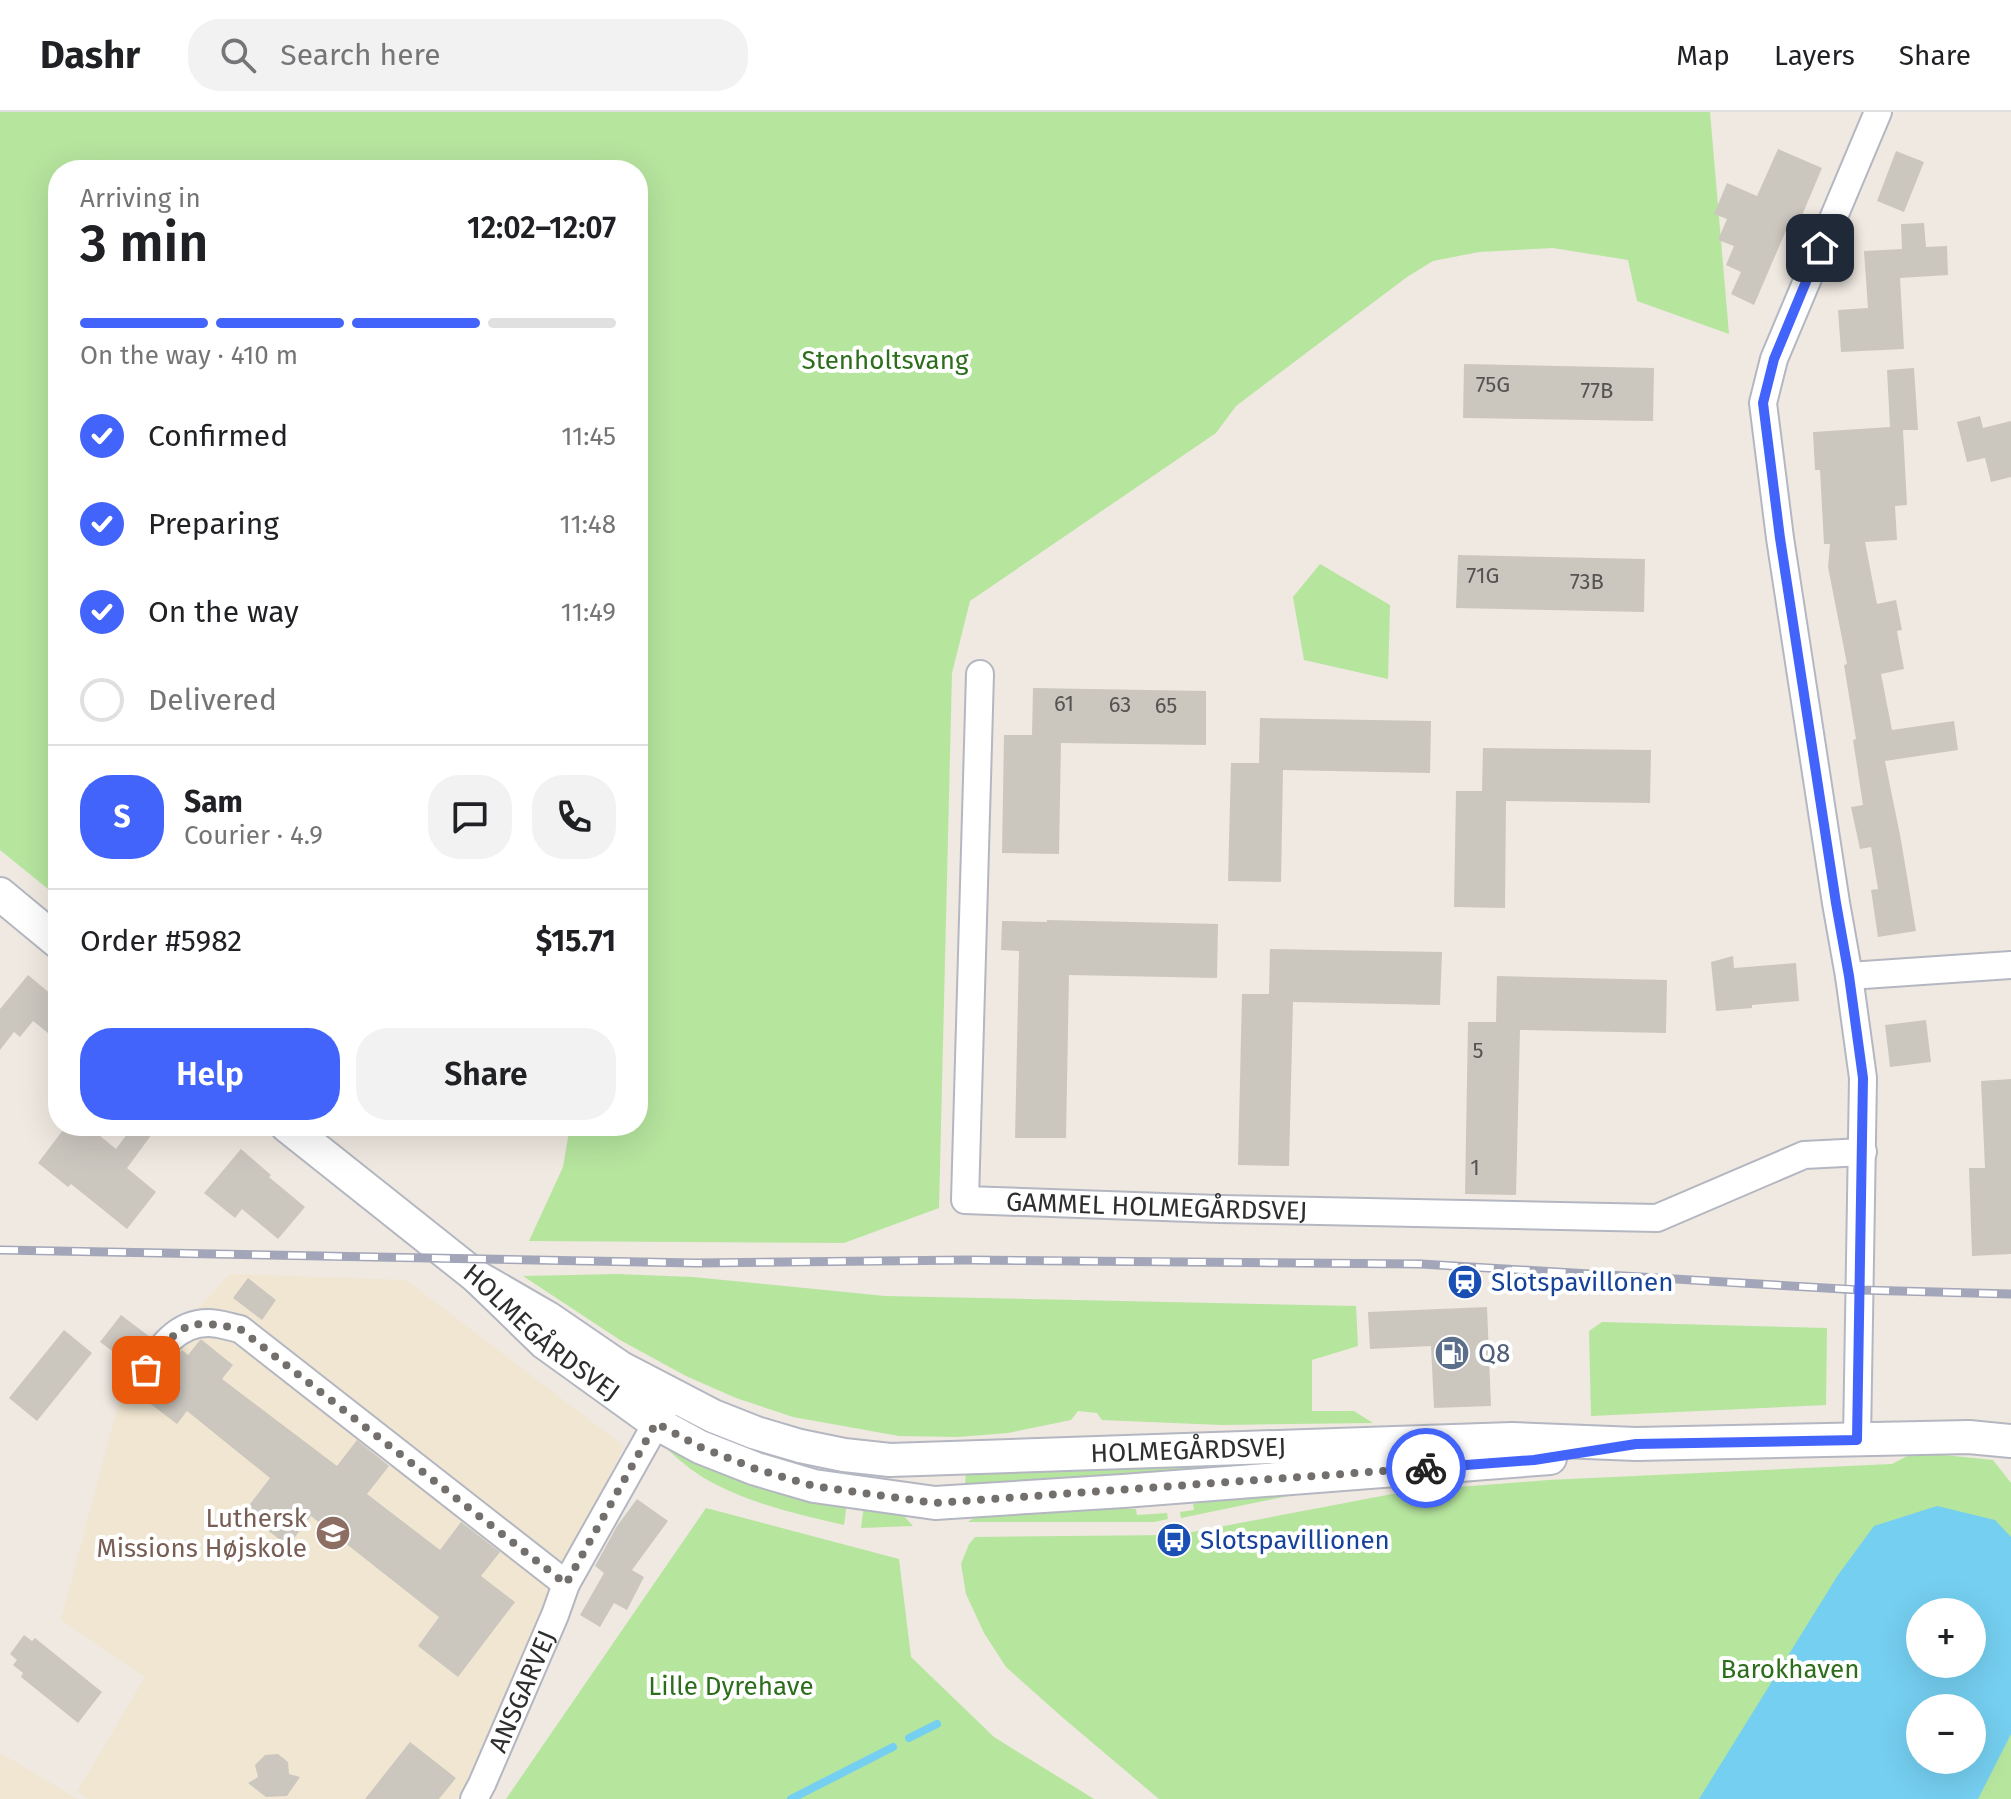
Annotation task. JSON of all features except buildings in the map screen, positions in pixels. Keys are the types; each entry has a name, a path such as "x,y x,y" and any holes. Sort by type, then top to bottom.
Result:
{"street":[{"path":"1857,1440 1863,1078 1780,538 1763,403 1774,359 1878,112"},
{"name":"GAMMEL HOLMEGÅRDSVEJ","path":"980,674 965,1200 1657,1218 1804,1155 1863,1152"},
{"path":"0,894 48,934"},
{"path":"1849,976 2011,965"},
{"path":"300,1136 477,1277"},
{"name":"HOLMEGÅRDSVEJ","path":"477,1277 548,1318 621,1368 713,1416 800,1446 890,1460 1512,1439 1636,1444 1969,1437 2011,1441"},
{"name":"HOLMEGÅRDSVEJ","path":"477,1277 545,1343 656,1423 700,1447 814,1486 935,1503 1534,1460 1636,1444"},
{"path":"133,1388 170,1338 180,1330 194,1324 211,1323 240,1329 566,1584"},
{"name":"ANSGARVEJ","path":"474,1799 566,1584 672,1395"}],"shaded area":[{"name":"Luthersk Missions Højskole","path":"230,1274 406,1280 624,1446 535,1627 456,1799 88,1799 77,1792 145,1677 61,1620 122,1390"},
{"path":"0,1753 78,1799 0,1799"}],"green space":[{"name":"Stenholtsvang","path":"0,112 1710,112 1729,334 1637,301 1628,260 1553,248 1479,252 1433,261 1407,277 1236,406 1216,433 970,601 952,673 939,1208 844,1243 529,1241 563,1167 568,1136 648,1136 648,160 48,160 48,889 0,850"},
{"path":"1320,564 1390,605 1388,679 1304,660 1293,597"},
{"path":"617,1274 693,1277 885,1296 1356,1306 1358,1346 1312,1360 1312,1411 1354,1411 1373,1423 1222,1425 1102,1420 1097,1413 1078,1411 1071,1420 1008,1433 958,1437 899,1436 793,1417 736,1398 686,1376 620,1340 523,1276"},
{"path":"1602,1322 1827,1328 1826,1405 1591,1416 1589,1331"},
{"path":"672,1446 847,1503 844,1525 779,1509 732,1492 690,1468 666,1448"},
{"name":"Barokhaven","path":"1915,1452 1993,1460 2011,1483 2011,1799 1159,1799 1006,1667 984,1633 966,1594 961,1564 975,1537 1168,1535 1169,1542 1182,1542 1182,1534 1408,1491 1548,1480 1892,1464"},
{"path":"1202,1464 1205,1469 1203,1475 965,1485 966,1471"},
{"path":"1343,1488 1181,1518 1180,1512 1194,1510 1193,1504 1247,1494"},
{"path":"1058,1504 1136,1509 1137,1515 1167,1513 1168,1519 1154,1522 968,1522 999,1510"},
{"path":"864,1505 902,1514 913,1526 861,1528"},
{"name":"Lille Dyrehave","path":"706,1508 899,1559 911,1657 994,1737 1094,1799 506,1799"}],"water":[{"path":"1937,1506 1995,1520 2011,1537 2011,1734 1978,1799 1699,1799 1838,1575 1874,1526"}],"waterway":[{"path":"909,1738 937,1724"},
{"path":"791,1799 893,1747"}],"railway":[{"path":"0,1250 696,1263 969,1260 1421,1264 1860,1290 2011,1294"}],"way so far":[{"path":"146,1370 170,1338 180,1330 194,1324 211,1323 240,1329 566,1584 656,1423 700,1447 756,1469 814,1486 935,1503 1426,1468"}],"place":[{"name":"Slotspavillonen","path":"1465,1282"},
{"name":"Q8","path":"1452,1353"},
{"name":"Luthersk Missions Højskole","path":"333,1533"},
{"name":"Slotspavillionen","path":"1174,1540"}],"route":[{"path":"1426,1468 1534,1460 1636,1444 1857,1440 1863,1078 1780,538 1763,403 1774,359 1820,248"}]}
